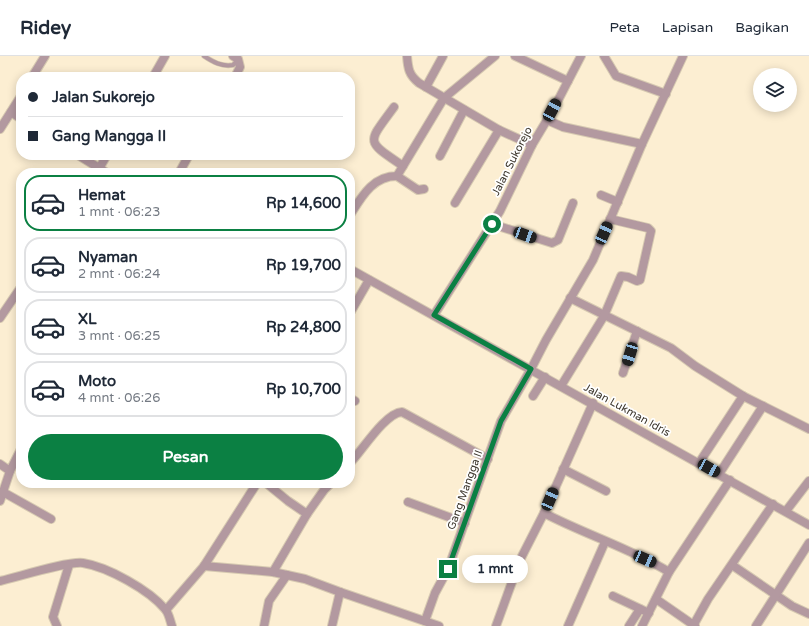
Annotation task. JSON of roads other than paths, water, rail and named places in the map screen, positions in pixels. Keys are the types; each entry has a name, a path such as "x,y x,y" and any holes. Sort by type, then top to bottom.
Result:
{"street":[{"path":"35,72 45,56"},
{"path":"156,72 165,56"},
{"path":"407,56 408,68 411,76 426,87 499,130 532,145"},
{"path":"426,87 443,56"},
{"path":"397,176 444,98 496,56"},
{"path":"515,56 568,81"},
{"name":"Jalan Sukorejo","path":"434,315 492,224 532,145 581,56"},
{"path":"604,56 616,76 666,94"},
{"name":"Gang Mangga II","path":"425,621 435,593 448,569 501,421 592,260 642,144 683,56"},
{"path":"236,58 240,67 238,72"},
{"path":"0,129 16,104"},
{"path":"394,107 374,133 374,142 379,150 403,166"},
{"path":"440,156 464,110"},
{"path":"11,112 16,116"},
{"path":"546,120 563,127 642,144"},
{"path":"455,203 499,130"},
{"path":"85,160 96,168"},
{"path":"355,207 377,180 387,176 397,176 418,190 424,189"},
{"path":"601,195 618,202"},
{"path":"492,224 552,244 558,240 573,203"},
{"path":"561,386 604,316 621,276 637,281 640,280 651,231 648,228 610,219"},
{"name":"Jalan Lukman Idris","path":"355,272 809,524"},
{"path":"355,306 370,280"},
{"path":"0,318 16,294"},
{"path":"570,298 671,348 695,366 743,396 809,429"},
{"path":"623,373 637,331"},
{"path":"534,396 545,377"},
{"path":"699,463 743,396"},
{"path":"496,626 520,560 544,513 592,403"},
{"path":"719,474 763,406"},
{"path":"355,458 379,428 394,413 402,412 488,459"},
{"path":"0,501 10,471 16,459"},
{"path":"0,464 10,471"},
{"path":"563,469 606,491"},
{"path":"642,626 669,572 730,480"},
{"path":"786,511 809,481"},
{"path":"166,610 204,566 254,488"},
{"path":"272,488 307,514"},
{"path":"273,572 307,514 326,488"},
{"path":"3,492 51,519"},
{"path":"408,502 465,523"},
{"path":"656,599 694,626 732,565 773,504"},
{"path":"544,513 655,563 669,572"},
{"path":"568,626 606,542"},
{"path":"756,626 809,543"},
{"path":"0,581 69,564 83,563 114,573 139,588 166,610 172,626"},
{"path":"57,626 53,617 69,564"},
{"path":"732,565 792,606 809,614"},
{"path":"204,566 273,572 305,579 438,626"},
{"path":"264,626 269,601 287,575"},
{"path":"332,626 340,592"},
{"path":"613,596 649,613"},
{"path":"629,626 640,609"}],"lane":[{"path":"204,56 212,62 224,65 233,65 236,58"}]}
